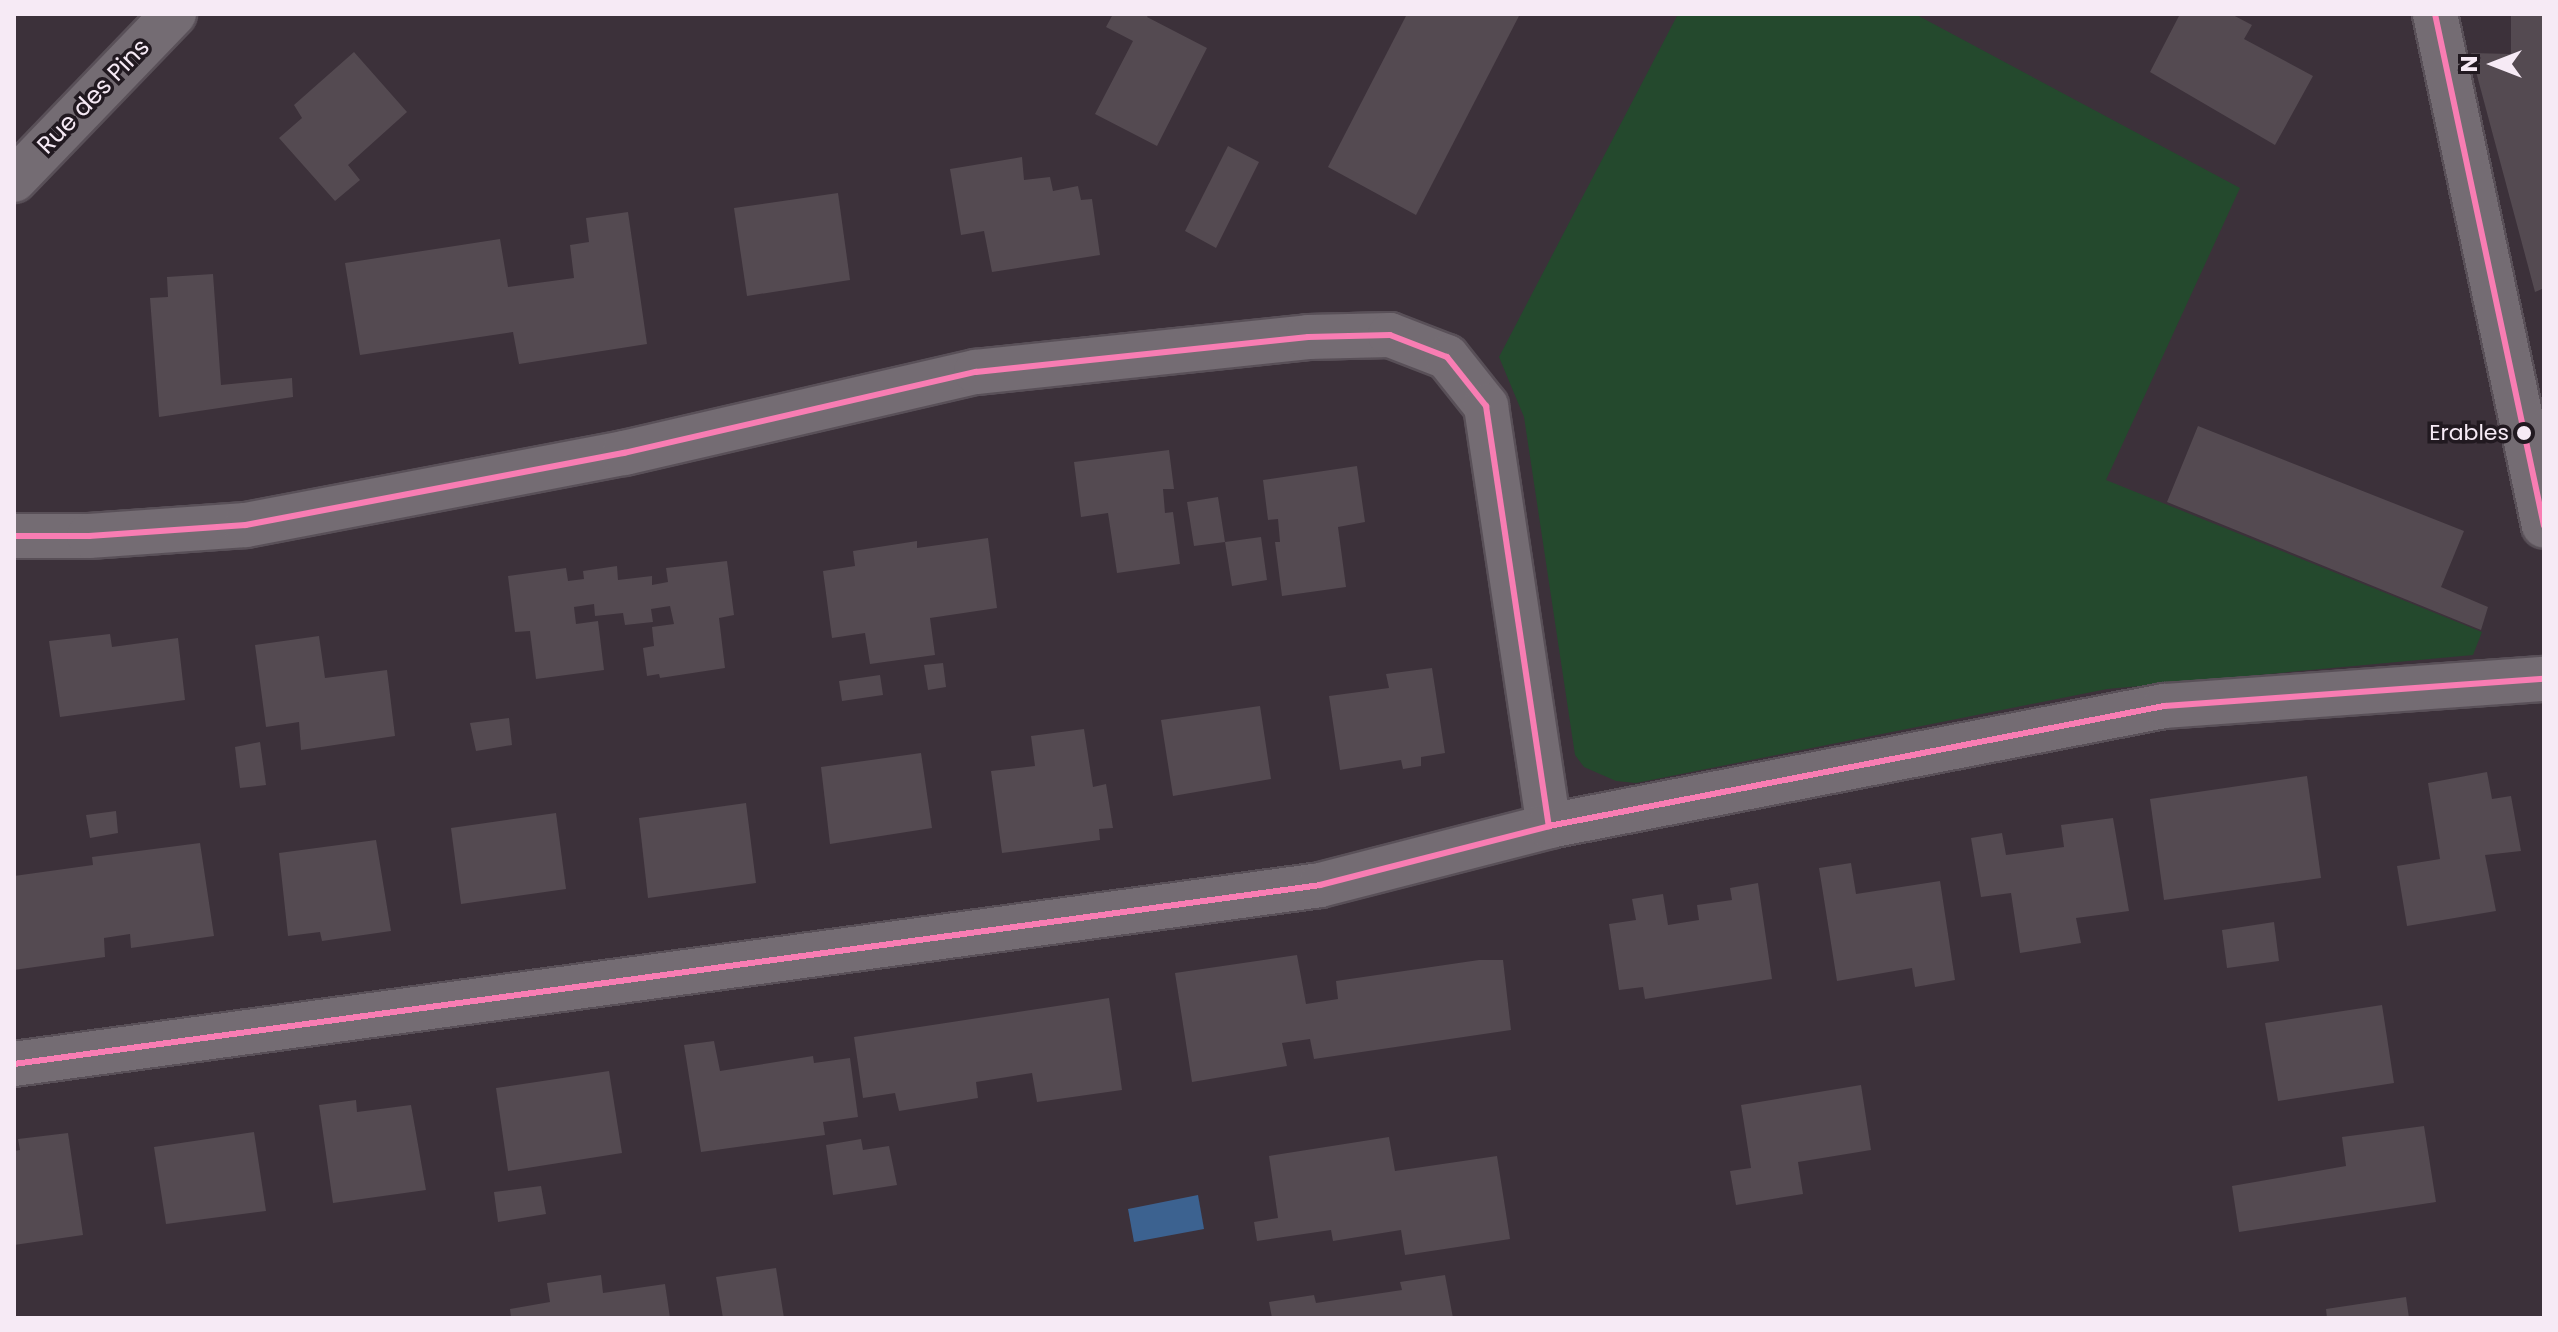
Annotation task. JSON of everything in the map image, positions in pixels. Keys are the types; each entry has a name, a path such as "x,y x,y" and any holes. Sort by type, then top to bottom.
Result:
{"street":[{"name":"Rue des Pins","path":"14,180 174,14"},
{"path":"2435,14 2530,395 2544,526"},
{"path":"14,536 89,536 246,525 624,453 976,372 1308,337 1390,335 1447,357 1486,406 1549,826"},
{"path":"14,1064 1320,885 1549,826 2164,706 2544,679"}],"green space":[{"path":"1678,14 1915,14 2240,188 2106,480 2482,632 2473,655 2107,689 1636,783 1616,781 1584,767 1575,755 1524,417 1499,357"}],"water":[{"path":"1198,1195 1204,1229 1134,1242 1128,1209"}],"building":[{"path":"1113,14 1149,14 1147,17 1207,48 1157,146 1095,114 1133,41 1106,27"},
{"path":"1407,14 1520,14 1416,215 1328,167"},
{"path":"2180,14 2231,14 2252,25 2244,39 2313,76 2275,145 2150,72"},
{"path":"2511,14 2544,14 2544,288 2535,292 2471,53 2511,54"},
{"path":"354,52 407,112 348,165 360,180 335,201 279,138 302,118 294,105"},
{"path":"1228,146 1259,162 1216,248 1185,231"},
{"path":"1022,157 1024,180 1050,177 1053,191 1078,186 1081,200 1092,199 1100,255 992,272 984,231 961,235 950,169"},
{"path":"838,193 850,280 747,296 734,208"},
{"path":"628,212 647,344 519,364 513,332 360,355 345,263 500,239 508,287 574,278 570,245 589,242 586,218"},
{"path":"213,274 221,385 292,378 293,397 159,417 150,298 168,297 167,277"},
{"path":"2198,426 2464,531 2441,587 2488,607 2481,630 2167,502"},
{"path":"1169,450 1174,489 1163,489 1165,513 1173,512 1180,564 1117,573 1108,513 1081,517 1074,462"},
{"path":"1357,466 1365,522 1338,527 1346,587 1282,596 1275,542 1280,542 1278,519 1268,520 1263,480"},
{"path":"1218,497 1225,542 1194,546 1187,502"},
{"path":"1261,537 1267,580 1232,586 1225,542"},
{"path":"988,538 997,608 930,618 935,655 870,664 865,633 832,638 823,571 855,566 853,551 917,541 917,548"},
{"path":"727,561 734,615 719,618 725,668 660,678 659,674 647,676 643,648 654,646 652,627 674,624 670,606 651,609 653,622 625,625 623,613 595,616 594,604 574,607 576,624 598,621 604,670 536,679 530,631 515,632 508,576 566,568 568,581 584,579 583,571 617,566 618,580 652,576 652,585 668,582 666,568"},
{"path":"110,634 112,647 178,638 185,700 60,717 49,641"},
{"path":"319,636 325,678 387,670 395,736 301,750 299,722 266,727 255,645"},
{"path":"943,663 946,687 928,690 924,665"},
{"path":"1432,668 1445,753 1421,757 1421,766 1403,769 1401,760 1340,770 1329,696 1389,688 1386,674"},
{"path":"880,675 883,695 842,701 839,681"},
{"path":"1260,706 1271,779 1173,796 1161,720"},
{"path":"509,718 512,745 476,751 470,723"},
{"path":"1084,729 1093,787 1106,784 1113,828 1099,829 1100,840 1002,853 991,771 1035,766 1031,736"},
{"path":"260,742 266,785 240,788 235,747"},
{"path":"921,753 932,828 830,844 821,767"},
{"path":"2487,772 2492,799 2511,796 2521,851 2485,855 2496,911 2407,926 2397,866 2440,859 2428,783"},
{"path":"2307,776 2321,878 2164,900 2150,799"},
{"path":"746,803 756,883 648,898 639,818"},
{"path":"116,811 118,833 90,838 86,815"},
{"path":"556,813 566,889 461,904 451,828"},
{"path":"2113,818 2129,911 2076,918 2081,943 2020,953 2011,893 1981,897 1971,838 2002,833 2006,855 2064,847 2061,825"},
{"path":"376,840 391,931 322,941 320,932 288,936 279,853"},
{"path":"200,843 214,936 131,948 130,934 104,938 105,957 14,970 14,876 93,865 92,857"},
{"path":"1851,863 1856,894 1940,881 1955,980 1915,987 1912,968 1837,981 1819,868"},
{"path":"1758,883 1772,979 1645,999 1643,987 1619,990 1609,924 1636,920 1632,899 1663,894 1668,925 1699,920 1697,905 1732,900 1730,888"},
{"path":"2274,922 2279,961 2227,968 2222,930"},
{"path":"1297,955 1306,1004 1338,999 1336,981 1479,960 1503,960 1511,1030 1314,1059 1310,1039 1282,1043 1287,1066 1192,1082 1175,973"},
{"path":"1109,998 1122,1090 1037,1102 1032,1073 976,1082 978,1098 899,1111 895,1093 863,1098 854,1037"},
{"path":"2382,1005 2394,1083 2278,1101 2265,1023"},
{"path":"714,1041 720,1071 813,1056 814,1063 850,1058 858,1117 823,1122 825,1135 701,1152 684,1045"},
{"path":"609,1071 622,1153 508,1171 496,1088"},
{"path":"1861,1085 1871,1150 1798,1162 1803,1194 1736,1205 1730,1171 1751,1168 1741,1105"},
{"path":"356,1100 357,1112 411,1105 426,1190 333,1203 319,1105"},
{"path":"2424,1126 2436,1202 2239,1232 2232,1186 2346,1166 2342,1137"},
{"path":"254,1132 266,1211 166,1224 154,1147"},
{"path":"68,1133 83,1235 14,1245 14,1151 20,1150 18,1139"},
{"path":"1389,1137 1395,1171 1497,1156 1510,1239 1405,1255 1401,1230 1333,1241 1331,1230 1257,1241 1254,1222 1278,1218 1269,1156"},
{"path":"861,1139 863,1150 889,1146 897,1185 833,1195 826,1145"},
{"path":"541,1186 546,1214 498,1222 494,1192"},
{"path":"776,1268 784,1318 723,1318 716,1277"},
{"path":"601,1275 603,1293 665,1284 670,1318 511,1318 510,1309 550,1302 547,1283"},
{"path":"1445,1275 1453,1318 1272,1318 1269,1302 1314,1295 1316,1303 1402,1290 1400,1282"},
{"path":"2406,1297 2409,1318 2327,1318 2326,1309"}],"transit line":[{"path":"2435,14 2544,526"},
{"path":"14,536 89,536 246,525 624,453 976,372 1308,337 1390,335 1447,357 1486,406 1549,826"},
{"path":"14,1064 1320,885 1549,826 2164,706 2544,679"}],"place":[{"name":"Erables","path":"2524,433"}]}
